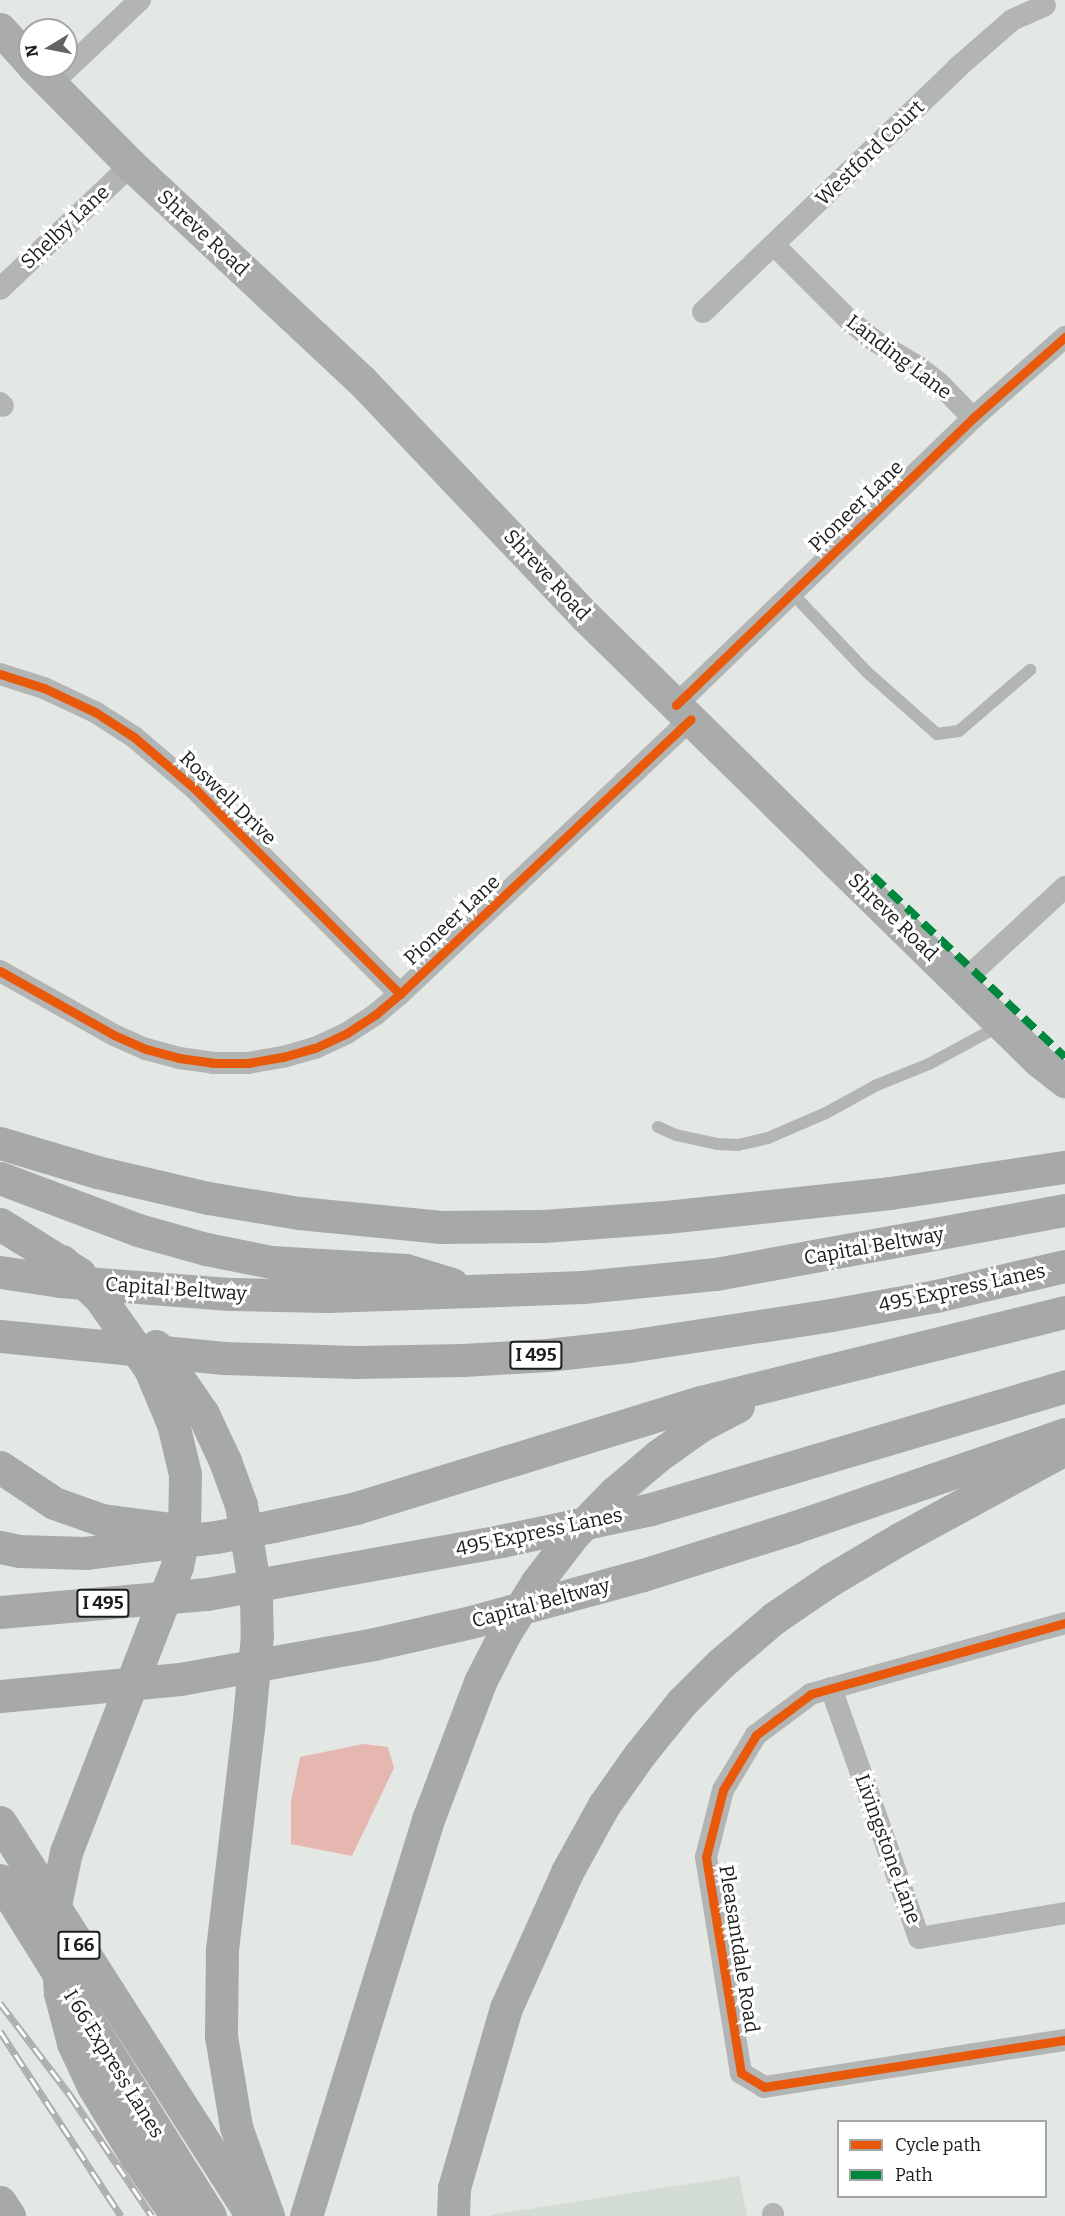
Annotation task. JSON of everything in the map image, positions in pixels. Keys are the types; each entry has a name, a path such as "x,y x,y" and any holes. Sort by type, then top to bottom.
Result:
{"highway":[{"path":"6,1145 97,1172 208,1197 311,1214 441,1227 544,1226 666,1217 890,1193 1065,1167"},
{"path":"0,1178 138,1230 206,1249 271,1262 406,1270 482,1292"},
{"name":"Capital Beltway","path":"0,1272 60,1281 230,1294 327,1296 584,1287 716,1274 1065,1210"},
{"path":"0,1224 62,1261 126,1311 149,1336 203,1414 225,1461 241,1505 256,1596 257,1635 223,1939 220,1993 221,2036 236,2127 268,2216"},
{"path":"62,1261 100,1298 150,1369 176,1431 185,1474 184,1533 177,1566 66,1852 54,1910 59,1985 73,2043 88,2077 136,2157 177,2216"},
{"name":"495 Express Lanes","path":"0,1336 224,1358 355,1362 463,1360 629,1346 831,1315 936,1296 1065,1266"},
{"path":"0,1547 19,1551 85,1553 216,1537 356,1508 700,1402 1065,1312"},
{"path":"307,2213 429,1817 480,1682 505,1634 537,1582 573,1535 614,1493 658,1455 700,1426 737,1406 863,1361"},
{"name":"495 Express Lanes","path":"0,1612 207,1594 501,1541 651,1509 1065,1386"},
{"name":"Capital Beltway","path":"0,1696 180,1679 374,1644 482,1619 643,1575 784,1530 1065,1434"},
{"path":"453,2216 454,2187 506,2008 567,1872 604,1805 640,1754 682,1702 720,1664 774,1618 830,1580 901,1538 1065,1449"},
{"path":"0,1467 54,1503 102,1520 164,1530 216,1530 273,1526"},
{"name":"I 66","path":"0,1822 252,2216"},
{"name":"I 66 Express Lanes","path":"0,1880 210,2216"},
{"path":"0,2202 9,2216"}],"main road":[{"name":"Shreve Road","path":"0,29 18,49"},
{"name":"Shreve Road","path":"45,78 131,165 362,381 586,616 1039,1061 1065,1081"}],"street":[{"path":"78,43 140,0"},
{"name":"Westford Court","path":"703,312 957,68 1012,20 1045,5"},
{"name":"Shelby Lane","path":"0,289 131,165"},
{"name":"Landing Lane","path":"774,245 850,321 875,341 917,366 939,383 973,418"},
{"name":"Pioneer Lane","path":"0,971 114,1035 146,1049 179,1058 213,1063 248,1063 283,1057 315,1048 357,1027 400,994 683,712 792,593 973,418 1065,337"},
{"name":"Roswell Drive","path":"0,674 44,688 95,712 134,737 195,789 400,994"},
{"path":"961,983 1065,887"},
{"name":"Pleasantdale Road","path":"1065,1623 811,1694 756,1735 723,1790 706,1857 741,2073 764,2087 1065,2040"},
{"name":"Livingstone Lane","path":"831,1688 919,1938 1065,1913"}],"lane":[{"path":"792,593 868,673 937,734 959,731 1030,670"},
{"path":"658,1127 676,1135 718,1144 738,1145 768,1138 826,1113 877,1085 929,1064 1002,1024"}],"shaded area":[{"path":"363,1744 388,1747 394,1768 352,1856 291,1844 291,1801 300,1757"},
{"path":"739,2176 747,2216 490,2216 490,2215"}],"railway":[{"path":"0,2003 70,2095 152,2216"},
{"path":"0,2031 121,2216"}],"marked path":[{"path":"873,876 1065,1057"}],"cycle path":[{"path":"676,705 973,418 1065,337"},
{"path":"0,674 44,688 95,712 134,737 195,789 400,994"},
{"path":"0,971 114,1035 146,1049 179,1058 213,1063 248,1063 315,1048 347,1033 376,1014 400,994 691,719"},
{"path":"1065,1623 811,1694 756,1735 723,1790 706,1857 741,2073 764,2087 1065,2040"}]}
